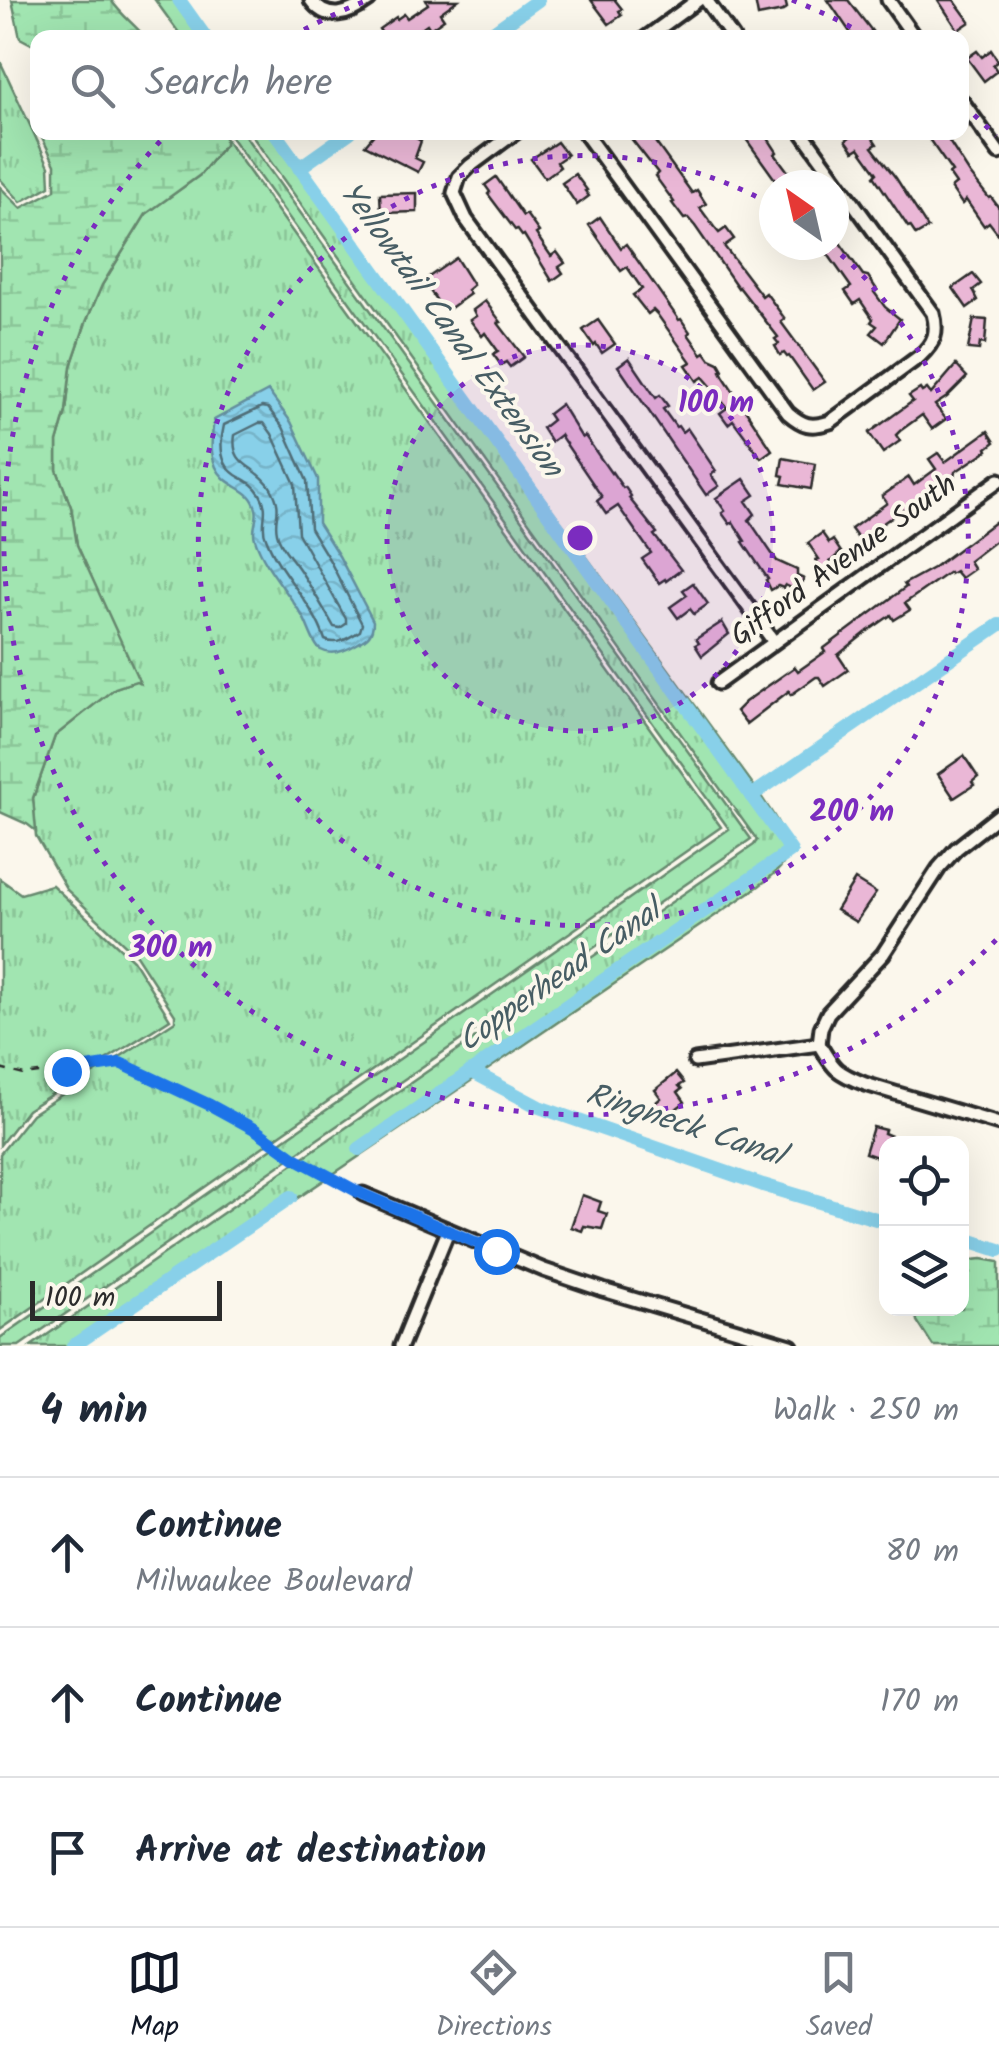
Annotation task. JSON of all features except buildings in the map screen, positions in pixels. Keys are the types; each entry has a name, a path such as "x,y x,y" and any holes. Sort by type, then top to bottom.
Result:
{"street":[{"path":"311,0 329,14 346,14 369,0"},
{"path":"657,30 698,0"},
{"path":"706,0 727,30"},
{"path":"888,0 909,30"},
{"path":"969,111 999,153"},
{"path":"505,140 458,177 454,193 466,219 774,642"},
{"path":"590,140 788,413 800,424 815,427 830,422 920,356 931,346 937,329 933,313 808,140"},
{"name":"Gifford Avenue South","path":"718,682 999,480"},
{"path":"999,815 939,868 883,954 828,1013 818,1044 832,1067 844,1075 999,1124"},
{"path":"695,1060 818,1044"},
{"path":"362,1194 544,1270 791,1346"},
{"path":"402,1346 448,1231"}],"path":[{"path":"0,1069 24,1075 120,1063 210,1105 362,1194"}],"green space":[{"path":"12,0 111,0 138,30 30,30 30,43 20,38"},
{"path":"155,0 181,0 203,30 177,30"},
{"path":"0,61 30,125 30,140 37,140 49,166 50,186 21,202 0,179"},
{"path":"43,140 225,140 200,175 146,214 102,285 71,366 66,411 57,442 57,470 71,507 77,545 140,683 115,688 55,736 33,798 36,831 0,812 0,187 21,208 55,190 55,164"},
{"path":"226,140 721,827 0,1330 0,1154 32,1114 175,1021 175,1015 136,955 67,890 36,836 33,798 55,736 115,688 137,680 77,545 71,507 57,470 57,442 66,412 71,366 102,285 146,214 200,175"},
{"path":"233,140 248,140 751,839 19,1346 0,1346 0,1338 729,829"},
{"path":"255,140 282,140 757,790 780,826 787,855 778,870 759,886 79,1346 31,1346 754,845 757,840"},
{"path":"0,879 21,894 52,885 133,960 170,1019 27,1110 0,1145"},
{"path":"969,1260 999,1262 999,1346 933,1346 916,1316 969,1316"}],"water":[{"path":"268,391 291,422 318,479 318,523 373,621 367,638 340,652 326,652 316,645 303,617 259,549 254,535 254,503 224,478 213,458 214,420"}],"waterway":[{"name":"Yellowtail Canal Extension","path":"179,0 200,30"},
{"path":"496,30 538,0"},
{"name":"Yellowtail Canal Extension","path":"280,140 791,851 359,1149"},
{"path":"299,168 339,140"},
{"path":"751,796 999,625"},
{"name":"Ringneck Canal","path":"471,1071 539,1107 763,1185 879,1220"},
{"name":"Copperhead Canal","path":"73,1346 291,1197"},
{"name":"Ringneck Canal","path":"969,1240 999,1250"}],"route":[{"path":"66,1071 120,1063 210,1105 362,1194 496,1251"}]}
